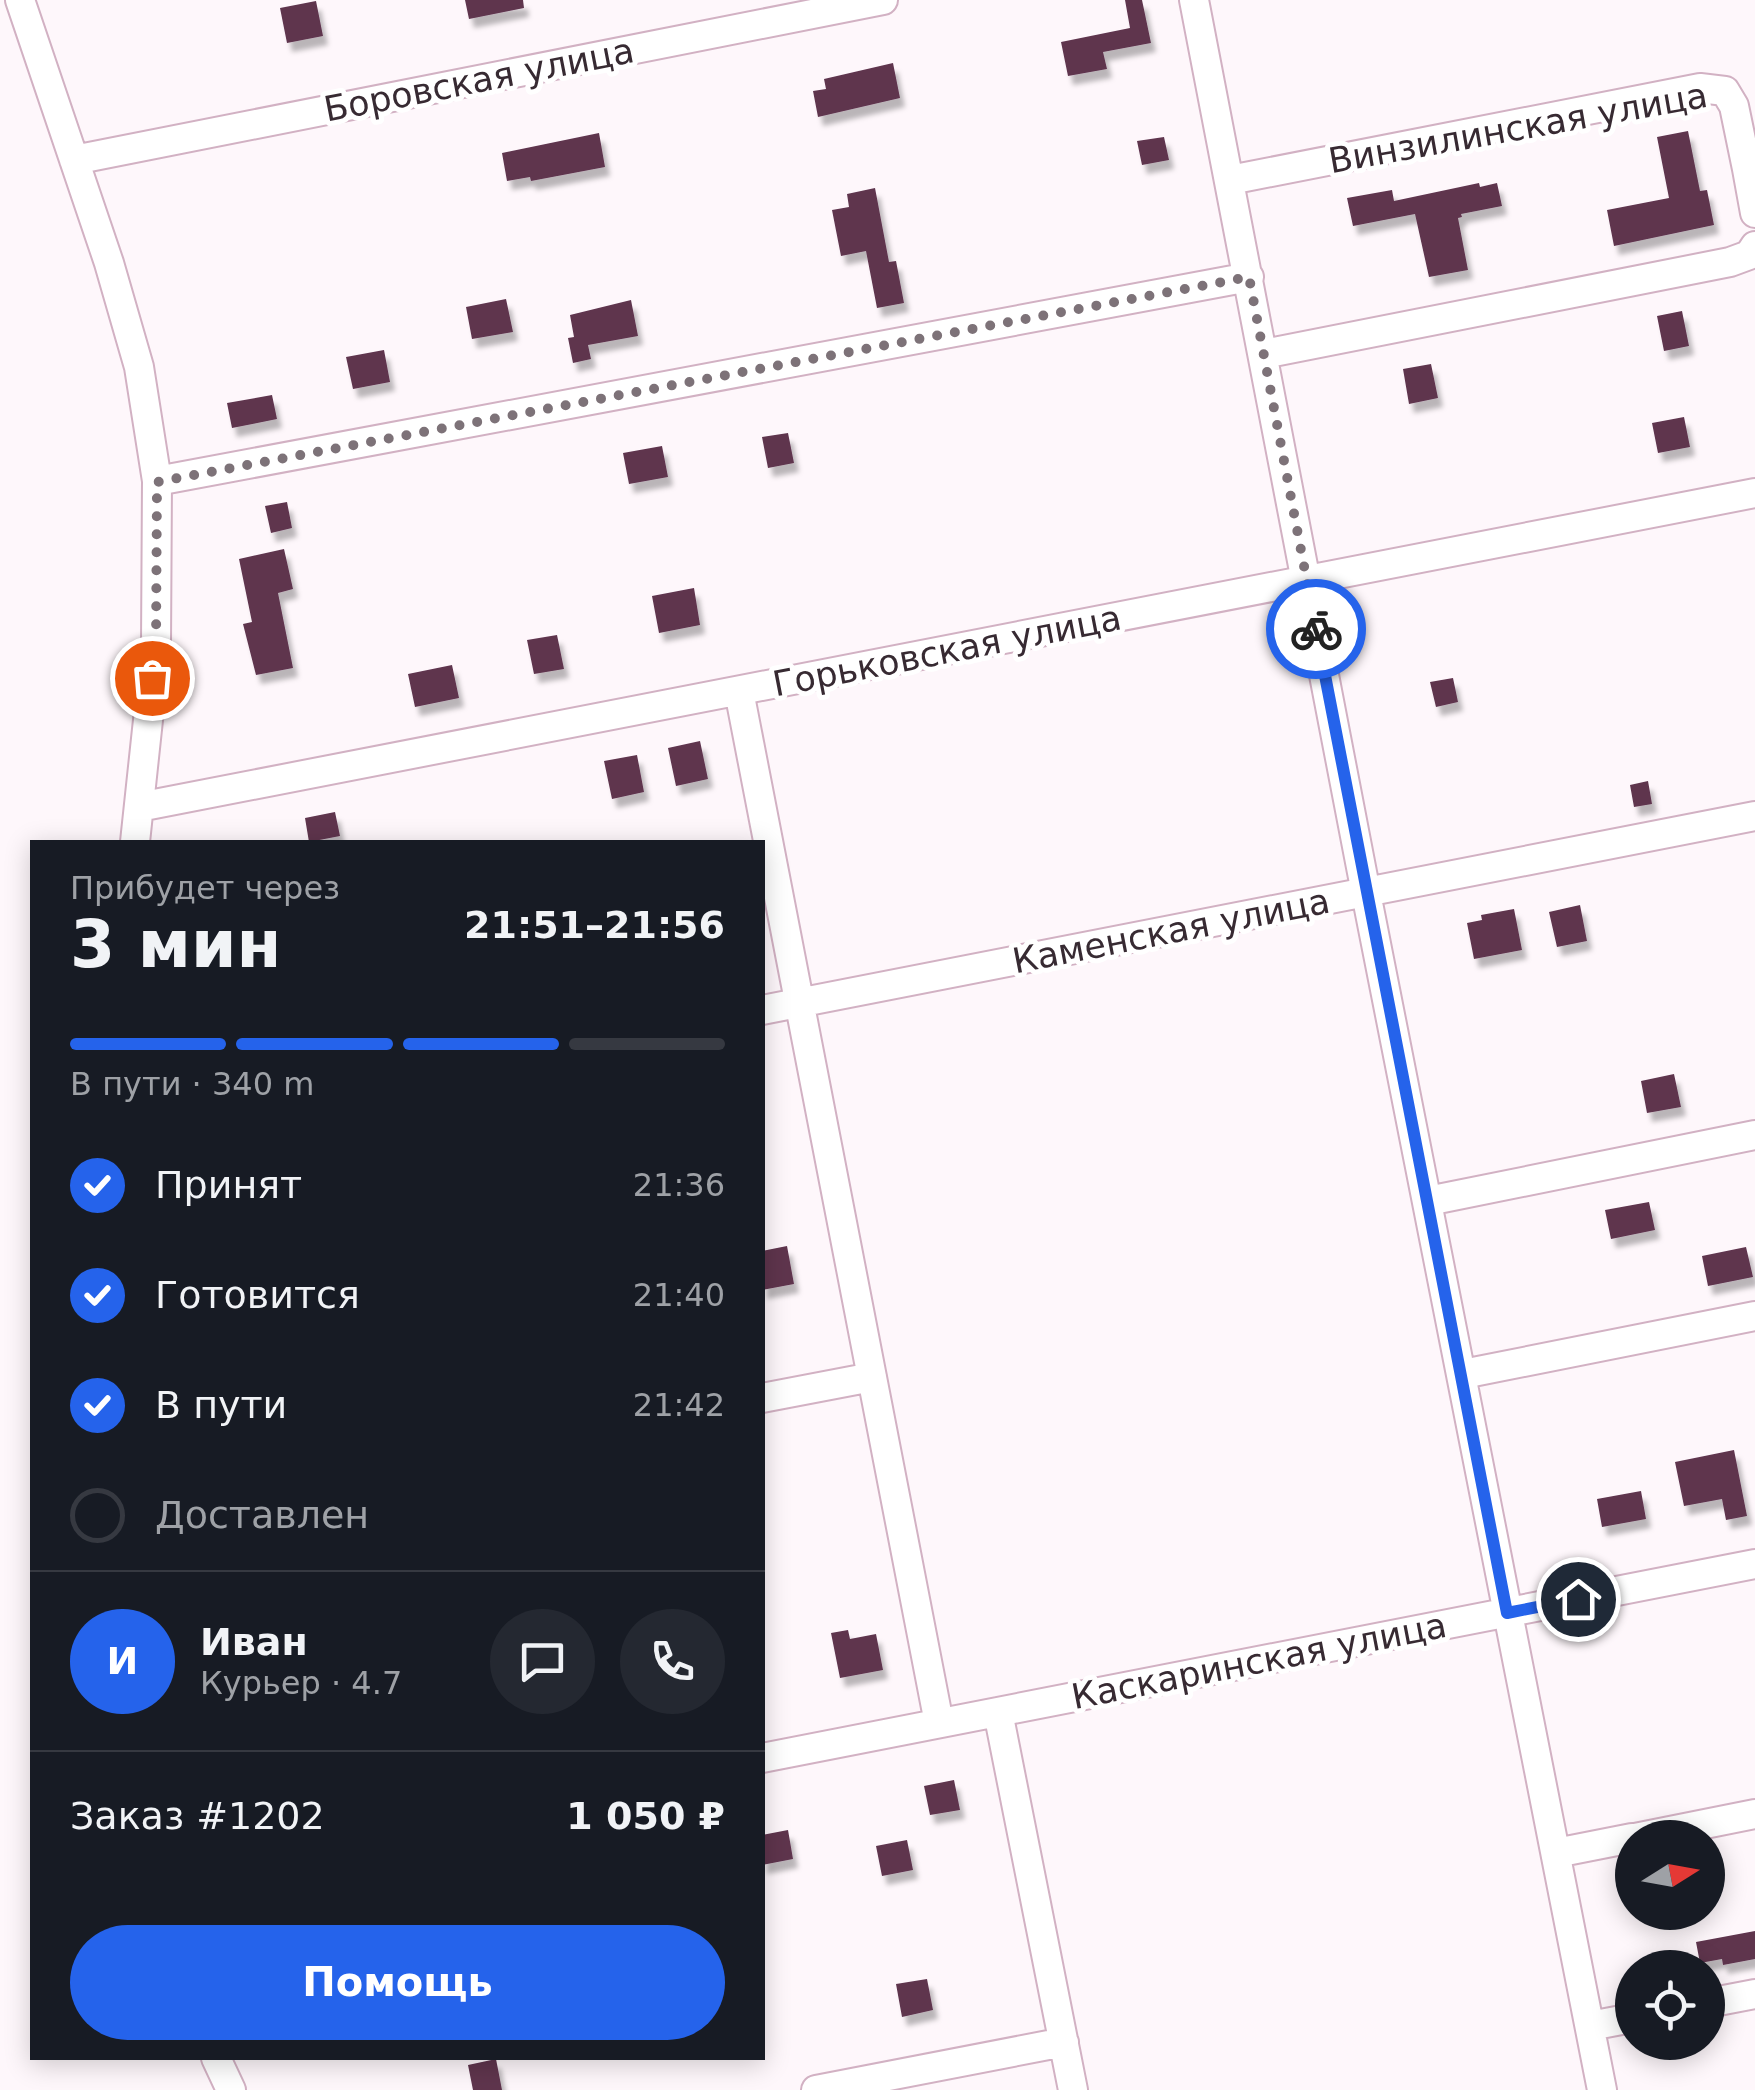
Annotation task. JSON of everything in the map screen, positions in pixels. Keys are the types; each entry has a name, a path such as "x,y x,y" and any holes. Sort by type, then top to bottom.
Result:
{"street":[{"path":"20,0 139,367 157,482 156,645 134,840"},
{"name":"Боровская улица","path":"74,160 884,0"},
{"path":"1194,0 1602,2090"},
{"name":"Винзилинская улица","path":"1230,180 1700,88 1724,92 1734,106 1751,169 1755,213"},
{"path":"1264,354 1730,262 1750,255 1755,246"},
{"path":"157,482 1249,277"},
{"name":"Горьковская улица","path":"139,807 1755,493"},
{"path":"739,691 940,1724"},
{"name":"Каменская улица","path":"765,1009 1755,816"},
{"path":"1428,1201 1755,1135"},
{"path":"1463,1374 1755,1316"},
{"path":"765,1397 872,1377"},
{"name":"Каскаринская улица","path":"765,1757 1755,1564"},
{"path":"998,1712 1073,2090"},
{"path":"1725,1820 1755,1814"},
{"path":"1556,1853 1615,1842"},
{"path":"1725,2000 1755,1994"},
{"path":"1590,2026 1615,2021"},
{"path":"816,2090 1064,2042"},
{"path":"217,2060 231,2090"}],"building":[{"path":"465,0 523,0 524,8 469,19"},
{"path":"1125,0 1142,0 1151,43 1103,52 1107,69 1068,76 1061,42 1130,28"},
{"path":"316,1 323,36 287,43 280,8"},
{"path":"893,63 900,98 818,117 813,91 826,89 824,79"},
{"path":"1688,131 1700,191 1707,190 1714,225 1614,246 1607,210 1669,198 1657,137"},
{"path":"599,133 605,167 531,181 530,177 507,181 502,153"},
{"path":"1164,137 1169,160 1142,165 1137,141"},
{"path":"1479,183 1480,187 1497,183 1502,206 1461,214 1458,218 1468,270 1429,277 1415,214 1353,226 1347,198 1392,190 1394,201"},
{"path":"875,188 889,262 896,261 904,303 877,308 866,251 841,256 832,210 849,207 847,194"},
{"path":"506,299 513,332 472,339 466,307"},
{"path":"631,300 638,336 588,345 591,359 573,363 568,338 574,337 570,315"},
{"path":"1682,311 1689,346 1664,351 1657,316"},
{"path":"384,350 390,382 353,389 346,357"},
{"path":"1431,364 1438,398 1409,404 1403,369"},
{"path":"272,395 277,419 232,428 227,403"},
{"path":"1684,417 1690,447 1658,453 1652,423"},
{"path":"788,433 794,463 768,468 762,437"},
{"path":"662,446 668,477 629,484 623,453"},
{"path":"287,502 292,528 271,533 265,506"},
{"path":"284,549 293,589 278,593 293,668 256,675 243,624 252,622 239,559"},
{"path":"694,588 700,625 659,633 652,596"},
{"path":"557,635 564,669 534,674 527,640"},
{"path":"452,665 459,698 415,707 408,674"},
{"path":"1453,678 1458,702 1436,707 1430,682"},
{"path":"700,741 708,779 676,786 668,748"},
{"path":"637,755 644,792 612,799 604,761"},
{"path":"1648,781 1652,804 1634,807 1630,785"},
{"path":"335,812 340,836 309,840 305,818"},
{"path":"1580,905 1587,941 1557,947 1549,912"},
{"path":"1514,909 1522,950 1474,959 1467,923 1482,920 1481,915"},
{"path":"1674,1074 1681,1107 1647,1113 1641,1081"},
{"path":"1649,1202 1655,1230 1611,1239 1605,1210"},
{"path":"787,1246 794,1284 765,1289 765,1250"},
{"path":"1746,1247 1753,1277 1708,1286 1702,1256"},
{"path":"1734,1450 1747,1516 1726,1520 1722,1499 1684,1506 1675,1462"},
{"path":"1641,1491 1646,1519 1602,1527 1597,1499"},
{"path":"848,1630 850,1639 876,1634 883,1670 840,1678 831,1633"},
{"path":"954,1780 960,1810 930,1815 924,1786"},
{"path":"788,1830 793,1859 765,1864 765,1834"},
{"path":"907,1840 913,1870 882,1876 876,1846"},
{"path":"1755,1931 1755,1959 1725,1965 1725,1950 1698,1950 1696,1942"},
{"path":"927,1979 933,2010 902,2017 896,1984"},
{"path":"496,2060 502,2090 473,2090 468,2065"}],"way so far":[{"path":"152,678 156,645 157,482 1249,277 1316,629"}],"route":[{"path":"1316,629 1507,1613 1578,1599"}]}
